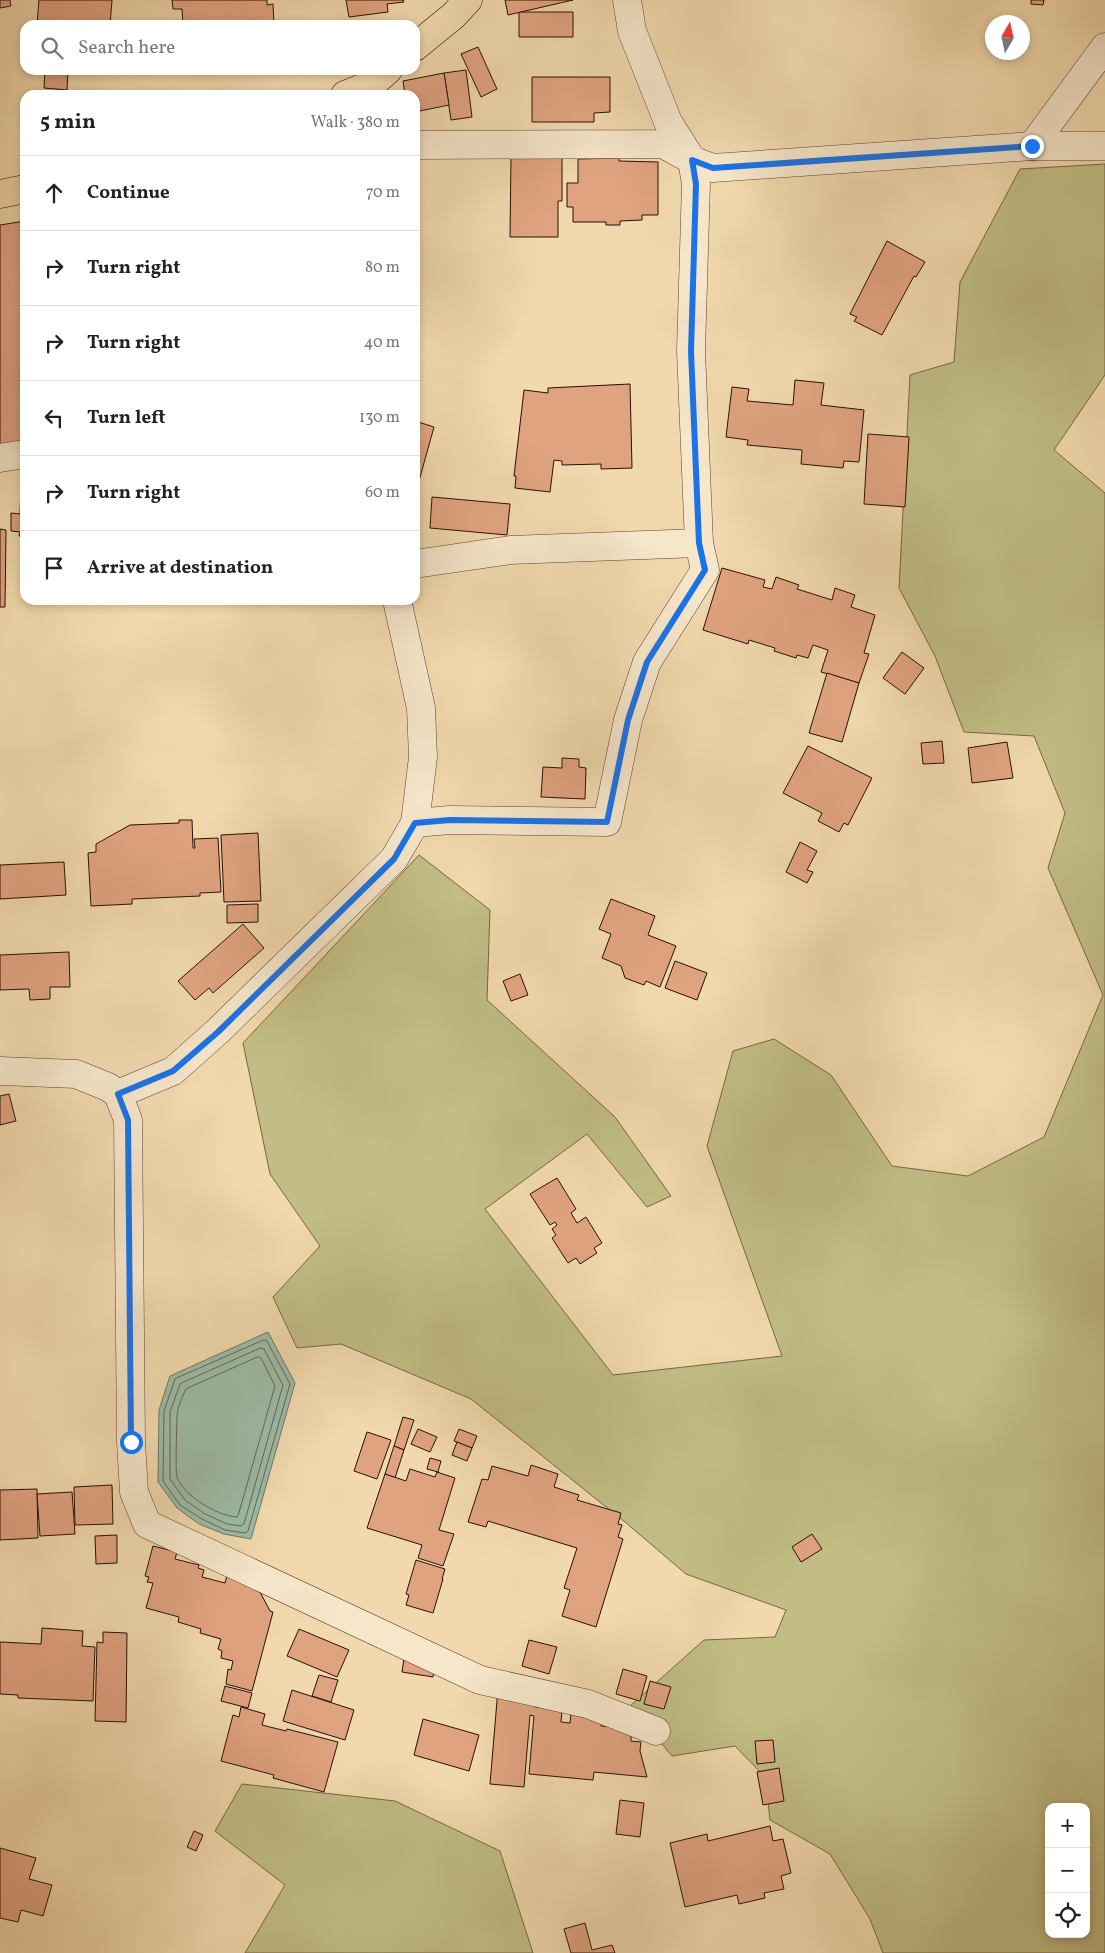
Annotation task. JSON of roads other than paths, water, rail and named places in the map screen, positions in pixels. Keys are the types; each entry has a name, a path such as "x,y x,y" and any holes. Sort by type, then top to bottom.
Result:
{"main road":[{"path":"420,44 453,16 468,0"},
{"path":"359,90 378,83"},
{"path":"0,194 20,190"}],"street":[{"path":"415,823 450,820 607,822 628,720 647,662 705,570 699,543 691,351 696,184 692,160 668,122 632,31 627,0"},
{"path":"1032,146 1105,47"},
{"path":"420,145 663,144 692,160 713,168 1032,146 1105,146"},
{"path":"0,458 20,455"},
{"path":"420,563 510,550 699,543"},
{"path":"118,1094 173,1071 218,1032 394,859 415,823 423,757 421,708 398,605"},
{"path":"0,1071 76,1074 108,1086 118,1094 128,1120 131,1442 134,1492 147,1524 480,1680 588,1704 656,1731"}],"water":[{"path":"268,1332 295,1383 251,1539 224,1534 199,1524 177,1508 158,1482 159,1410 170,1376"}]}
